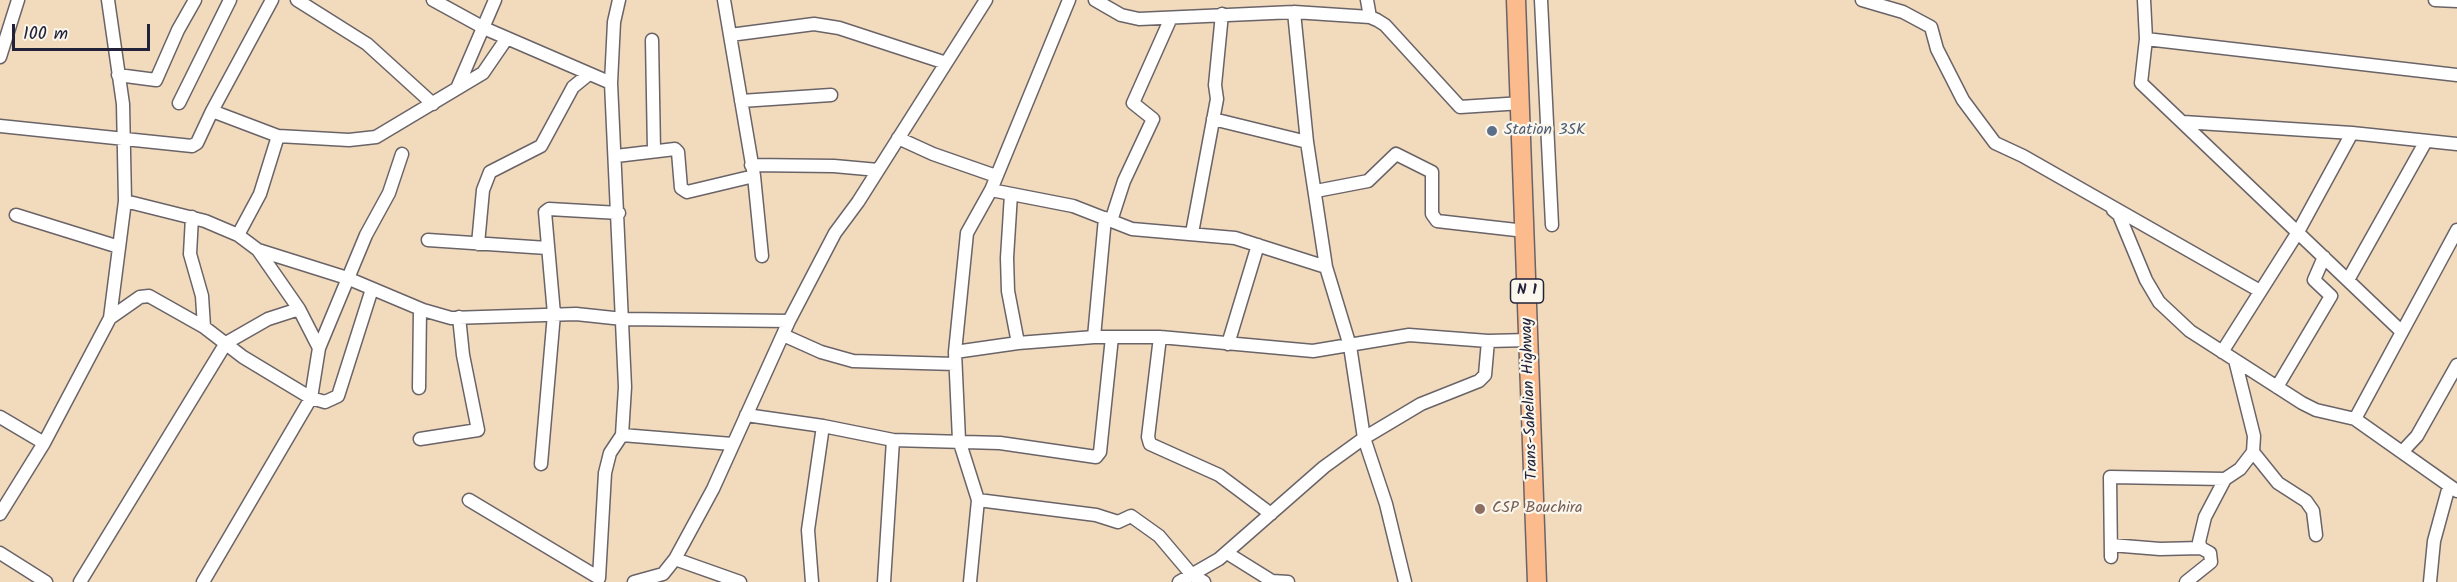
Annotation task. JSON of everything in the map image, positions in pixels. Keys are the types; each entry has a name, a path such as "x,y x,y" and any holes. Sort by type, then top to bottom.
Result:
{"highway":[{"name":"Trans-Sahelian Highway","path":"1516,0 1522,103 1537,582"}],"street":[{"path":"0,57 18,0"},
{"path":"0,514 44,443 110,318 126,201 125,140 108,0"},
{"path":"117,75 156,81 178,30 195,0"},
{"path":"179,103 230,0"},
{"path":"0,126 194,146 272,0"},
{"path":"297,0 367,44 433,104"},
{"path":"433,0 483,27 611,83"},
{"path":"458,86 495,0"},
{"path":"470,500 602,581 605,472 610,453 622,435 626,387 611,83 614,22 619,0"},
{"path":"724,0 753,171 762,256"},
{"path":"634,582 663,574 675,559 714,489 732,444 789,321 834,233 878,170 986,0"},
{"path":"970,582 978,500 959,440 955,358 967,233 991,190 1069,0"},
{"path":"1095,0 1121,15 1139,20 1294,12 1370,17 1385,25 1460,107 1522,103"},
{"path":"1367,0 1370,17"},
{"path":"1541,0 1552,225"},
{"path":"1862,0 1910,15 1931,27 1937,48 1963,100 1995,143 2023,156 2260,291"},
{"path":"2144,0 2146,39 2141,82 2402,332"},
{"path":"2435,0 2456,5"},
{"path":"1294,12 1307,142 1326,267 1350,346 1364,438 1386,504 1403,582"},
{"path":"1192,233 1217,99 1215,85 1222,14"},
{"path":"1094,337 1108,219 1153,119 1133,103 1170,20"},
{"path":"730,35 813,24 839,28 946,63"},
{"path":"212,111 278,136 370,138 386,132 433,104 488,67 507,38"},
{"path":"2146,39 2457,75"},
{"path":"652,40 654,151"},
{"path":"478,244 483,190 490,172 541,146 573,87 589,74"},
{"path":"741,101 831,95"},
{"path":"1213,119 1307,142"},
{"path":"2183,122 2352,133 2457,144"},
{"path":"2222,352 2298,232 2352,133"},
{"path":"238,235 260,194 278,136"},
{"path":"898,138 938,156 966,163 996,176"},
{"path":"2348,280 2426,141"},
{"path":"615,156 677,150 681,188 687,192 753,171 849,166 878,170"},
{"path":"203,582 311,398 319,348 366,235 389,193 402,154"},
{"path":"1316,191 1368,181 1396,154 1431,172 1432,214 1437,221 1526,231"},
{"path":"991,190 1052,200 1148,232 1228,237 1326,267"},
{"path":"1011,194 1007,258 1008,291 1018,343"},
{"path":"126,201 192,217 238,235 258,249 347,278 420,309 459,317 554,314 623,318 789,321"},
{"path":"2107,204 2119,215 2146,280 2159,303 2190,331 2316,410 2355,419 2453,489 2434,541 2430,582"},
{"path":"541,464 554,314 544,215 546,210 619,213"},
{"path":"16,215 119,247"},
{"path":"192,217 190,254 202,296 204,327"},
{"path":"2355,419 2453,244 2457,230"},
{"path":"428,240 547,249"},
{"path":"1228,344 1258,245"},
{"path":"258,249 299,309 319,348"},
{"path":"2277,387 2331,296 2314,280 2324,257"},
{"path":"110,318 145,295 204,327 243,357 311,398 325,402 338,396 372,289"},
{"path":"80,582 226,343 268,319 299,309"},
{"path":"419,388 420,309"},
{"path":"420,439 478,430 463,355 459,317"},
{"path":"783,336 821,352 853,361 955,358 1018,343 1094,337 1160,337 1313,351 1409,335 1488,341 1529,340"},
{"path":"746,415 823,426 893,440 959,440 1098,456 1112,337"},
{"path":"1160,337 1148,437 1150,444 1219,475 1270,514"},
{"path":"1179,582 1227,553 1324,467 1364,438 1421,404 1479,381 1485,375 1488,341"},
{"path":"2201,548 2199,542 2205,517 2226,479 2240,469 2253,453 2253,436 2235,360"},
{"path":"2402,452 2417,436 2457,365"},
{"path":"0,417 44,443"},
{"path":"812,582 808,530 823,426"},
{"path":"622,435 732,444"},
{"path":"884,582 893,440"},
{"path":"2253,453 2278,483 2306,501 2313,511 2316,535"},
{"path":"2186,582 2211,562 2210,553 2201,548 2111,551 2110,477 2226,479"},
{"path":"978,500 1096,515 1118,522 1131,516 1159,536 1192,575 1204,582"},
{"path":"0,553 46,582"},
{"path":"1227,553 1272,581 1287,582"},
{"path":"675,559 740,582"}],"place":[{"name":"Station 3SK","path":"1492,131"},
{"name":"CSP Bouchira","path":"1480,509"}]}
